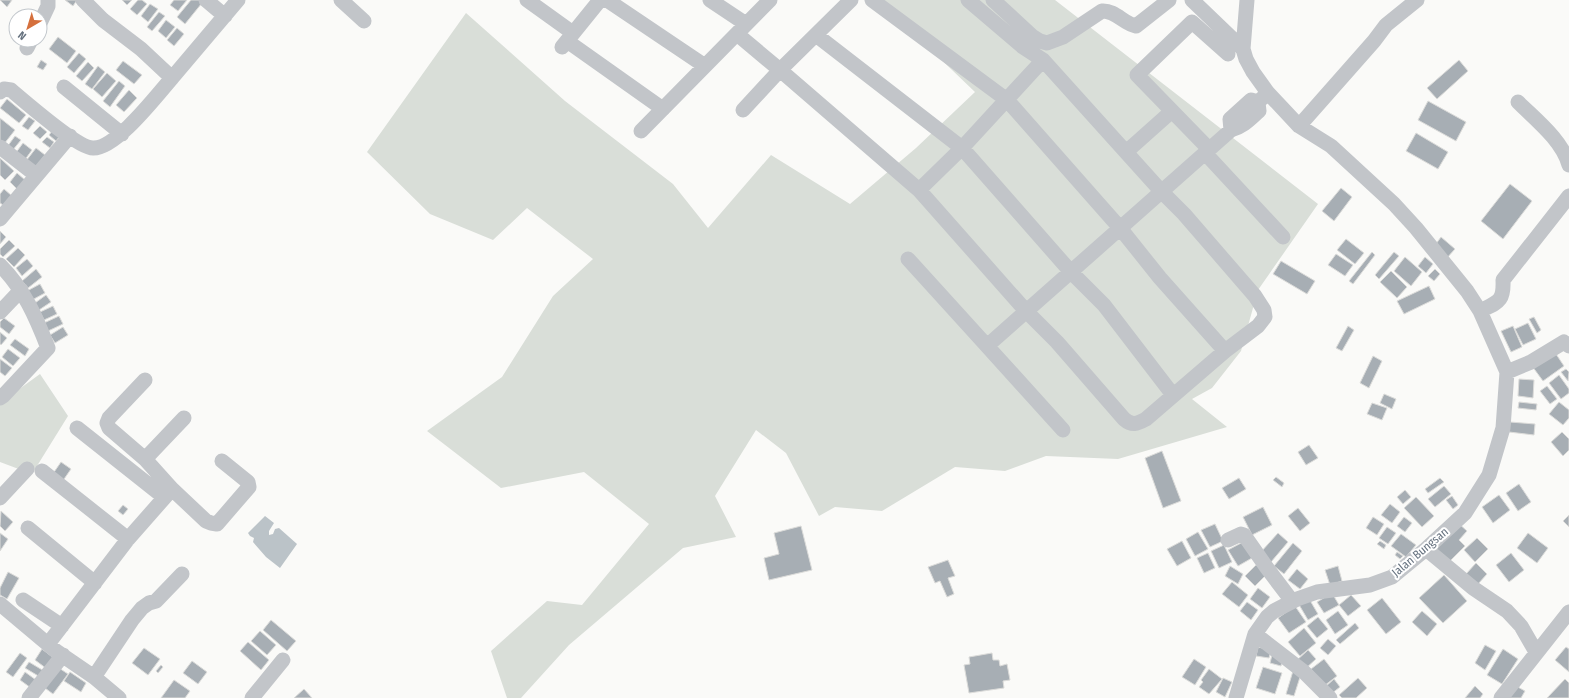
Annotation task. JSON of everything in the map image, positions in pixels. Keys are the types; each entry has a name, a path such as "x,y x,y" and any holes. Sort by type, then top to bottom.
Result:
{"street":[{"path":"83,0 103,20 141,49 172,78"},
{"path":"206,0 226,16"},
{"path":"0,92 4,89 11,90 77,142 92,148 98,147 122,134 226,16 238,0"},
{"path":"341,0 364,21"},
{"path":"527,0 567,40 663,109"},
{"path":"567,40 600,0"},
{"path":"607,0 705,66"},
{"path":"710,0 741,29 780,70 919,190 1026,311 1058,342 1130,423 1136,424 1146,419 1225,351 1263,321 1265,318 1264,310 1255,296 1184,214 1161,191 1043,60 1023,46 968,0"},
{"path":"641,131 770,0"},
{"path":"743,110 780,70 851,0"},
{"path":"872,0 1007,100 1120,228 1160,278 1225,351"},
{"path":"993,0 1032,36 1047,43 1063,37 1102,11 1108,10 1131,25 1136,26 1169,0"},
{"path":"1192,0 1243,49"},
{"path":"1247,0 1243,49 1263,97 1299,126 1331,146 1394,204 1416,228 1467,291 1480,311 1507,372 1531,362 1567,342"},
{"path":"1299,126 1374,41 1386,25 1406,7 1417,0"},
{"path":"1228,54 1192,22 1137,75 1172,111 1283,237"},
{"path":"816,35 962,148 1071,272 1104,305 1173,395"},
{"path":"919,190 962,148 1043,60"},
{"path":"64,87 122,134"},
{"path":"987,346 1231,130 1230,119 1251,100 1263,97"},
{"path":"1518,102 1550,132 1567,158 1569,165"},
{"path":"1126,152 1172,111"},
{"path":"1,217 70,136"},
{"path":"0,146 36,175"},
{"path":"1480,311 1496,303 1503,293 1503,280 1569,196"},
{"path":"908,259 1063,430"},
{"path":"0,265 11,276 35,314 48,348 0,398"},
{"path":"0,312 21,290"},
{"name":"Jalan Bungsan","path":"1236,698 1255,634 1267,617 1274,611 1292,601 1317,592 1370,585 1392,576 1426,549 1465,513 1489,475 1503,428 1507,372"},
{"path":"145,380 109,418 107,423 109,428 145,459 168,493"},
{"path":"145,459 184,418"},
{"path":"77,428 206,521 217,524 249,487 248,482 222,461"},
{"path":"0,498 34,470 128,539"},
{"path":"48,644 128,539 168,493"},
{"path":"28,528 95,583"},
{"path":"1228,540 1241,534 1244,535 1292,601"},
{"path":"1426,549 1473,588 1507,611 1522,626 1536,652"},
{"path":"94,677 132,620 142,608 149,603 156,601 182,574"},
{"path":"23,600 62,626"},
{"path":"0,604 48,644 94,677 119,698"},
{"path":"1501,698 1569,612"},
{"path":"1255,634 1304,672 1330,698"},
{"path":"29,698 63,655"},
{"path":"252,698 283,660"}],"shaded area":[{"path":"879,0 1055,0 1318,204 1258,290 1241,351 1212,388 1192,399 1227,427 1118,459 1046,456 1005,471 955,467 882,511 835,507 819,516 786,453 756,430 715,496 736,537 683,548 569,645 521,698 507,698 491,651 547,601 582,605 649,524 584,472 501,488 427,431 502,377 553,296 593,259 527,208 493,240 430,214 367,152 466,13 565,101 673,184 708,228 771,155 850,204 916,148 975,92"},
{"path":"40,374 68,416 32,474 0,462 0,403"},
{"path":"265,516 274,523 269,531 269,535 273,534 275,529 279,528 297,544 280,568 266,557 253,542 254,538 248,533"}],"building":[{"path":"0,0 12,0 7,7"},
{"path":"65,0 77,0 73,6"},
{"path":"122,0 132,0 127,5"},
{"path":"138,0 142,0 147,4 137,15 130,9"},
{"path":"174,0 187,0 178,11 170,5"},
{"path":"191,0 199,0 202,3 185,24 177,17"},
{"path":"150,4 158,9 148,22 141,16"},
{"path":"159,12 165,16 152,31 147,27"},
{"path":"166,20 175,27 166,38 158,31"},
{"path":"177,28 184,34 174,46 167,40"},
{"path":"58,37 76,51 67,63 49,49"},
{"path":"79,53 86,59 74,73 67,67"},
{"path":"41,60 47,64 43,70 37,67"},
{"path":"1459,60 1468,71 1437,99 1427,88"},
{"path":"123,61 142,75 134,84 116,70"},
{"path":"88,62 94,68 82,81 76,76"},
{"path":"98,66 105,72 92,89 85,84"},
{"path":"107,73 116,81 102,97 93,89"},
{"path":"119,81 125,86 110,107 103,101"},
{"path":"129,90 137,98 124,112 116,105"},
{"path":"7,99 26,115 19,123 0,108"},
{"path":"1428,101 1466,122 1456,141 1418,120"},
{"path":"29,117 35,121 28,130 22,126"},
{"path":"0,118 15,130 4,144 0,141"},
{"path":"40,126 47,132 40,139 33,133"},
{"path":"53,130 60,136 56,141 49,135"},
{"path":"1416,133 1448,152 1438,169 1406,151"},
{"path":"15,136 21,140 12,151 7,147"},
{"path":"47,137 54,142 50,148 42,142"},
{"path":"23,143 32,150 24,161 15,154"},
{"path":"36,148 45,155 35,168 26,161"},
{"path":"0,158 14,171 5,180 0,175"},
{"path":"17,173 25,180 17,189 10,182"},
{"path":"1510,184 1532,201 1503,239 1481,221"},
{"path":"1341,188 1352,197 1334,221 1322,211"},
{"path":"4,189 12,196 3,205 0,203 0,194"},
{"path":"0,231 6,237 0,244"},
{"path":"1441,237 1455,249 1446,259 1433,248"},
{"path":"1346,239 1364,253 1355,264 1337,250"},
{"path":"9,240 15,246 3,257 0,254 0,249"},
{"path":"18,248 25,255 14,267 6,259"},
{"path":"1372,252 1375,255 1353,284 1349,281"},
{"path":"1394,252 1399,256 1379,279 1375,275"},
{"path":"1336,254 1353,265 1345,276 1328,265"},
{"path":"1405,257 1422,272 1411,286 1394,271"},
{"path":"1425,257 1433,264 1426,273 1418,266"},
{"path":"27,259 33,266 22,276 16,268"},
{"path":"1281,261 1315,281 1307,294 1273,274"},
{"path":"36,269 42,277 28,288 22,281"},
{"path":"1435,269 1440,274 1434,281 1428,276"},
{"path":"1391,271 1407,287 1397,298 1380,282"},
{"path":"40,284 45,293 32,300 27,291"},
{"path":"1429,286 1435,299 1404,314 1397,301"},
{"path":"46,295 51,302 39,310 35,303"},
{"path":"53,306 57,314 44,320 40,312"},
{"path":"59,316 63,324 48,331 44,323"},
{"path":"1534,317 1541,330 1537,333 1529,319"},
{"path":"4,318 15,326 9,334 0,327 0,322"},
{"path":"1528,323 1536,339 1523,345 1515,329"},
{"path":"1348,326 1354,330 1342,351 1336,348"},
{"path":"1513,326 1522,347 1511,352 1501,331"},
{"path":"63,327 68,335 55,343 50,335"},
{"path":"0,332 7,338 1,345 0,344"},
{"path":"15,339 29,349 25,356 10,345"},
{"path":"8,349 20,358 13,366 2,357"},
{"path":"1554,351 1564,366 1543,381 1532,366"},
{"path":"1373,356 1382,361 1369,388 1360,383"},
{"path":"0,359 12,368 5,376 0,372"},
{"path":"1566,369 1569,372 1568,381 1561,372"},
{"path":"1559,375 1569,389 1569,393 1561,399 1549,383"},
{"path":"1519,379 1534,380 1533,398 1518,396"},
{"path":"1547,386 1557,399 1550,404 1540,391"},
{"path":"1384,394 1396,399 1392,409 1380,403"},
{"path":"1519,402 1537,404 1536,410 1518,408"},
{"path":"1559,402 1569,410 1569,418 1563,425 1549,414"},
{"path":"1372,403 1387,408 1382,420 1367,414"},
{"path":"1510,422 1535,424 1534,435 1509,432"},
{"path":"1562,432 1569,439 1569,450 1563,456 1551,442"},
{"path":"1309,445 1318,458 1306,465 1298,452"},
{"path":"1162,451 1181,501 1163,508 1145,458"},
{"path":"61,462 71,469 62,482 52,475"},
{"path":"1276,477 1284,483 1282,487 1273,480"},
{"path":"1239,478 1246,489 1229,499 1222,488"},
{"path":"1440,478 1444,482 1428,493 1425,489"},
{"path":"1519,484 1531,502 1518,511 1506,493"},
{"path":"1444,486 1451,494 1435,507 1428,499"},
{"path":"1405,490 1411,497 1403,504 1397,497"},
{"path":"1499,495 1510,510 1493,523 1482,507"},
{"path":"1452,496 1458,505 1453,509 1446,500"},
{"path":"1416,497 1434,516 1422,527 1404,508"},
{"path":"1390,504 1400,512 1392,523 1381,515"},
{"path":"123,505 128,509 123,515 118,511"},
{"path":"1263,507 1272,525 1252,535 1243,517"},
{"path":"1298,508 1310,523 1300,531 1288,516"},
{"path":"1,511 13,522 5,531 0,526"},
{"path":"1569,515 1569,527 1563,521"},
{"path":"1373,517 1384,524 1377,535 1366,528"},
{"path":"1404,517 1412,523 1405,532 1397,526"},
{"path":"1457,522 1467,531 1459,540 1465,546 1446,565 1430,550"},
{"path":"1215,524 1223,541 1210,547 1201,530"},
{"path":"801,526 812,570 769,580 764,558 779,554 774,533"},
{"path":"1387,527 1396,533 1388,544 1379,538"},
{"path":"1198,532 1208,549 1195,556 1186,539"},
{"path":"0,533 8,539 0,551"},
{"path":"1278,533 1288,542 1271,562 1260,553"},
{"path":"1528,533 1548,548 1537,563 1517,548"},
{"path":"1401,534 1416,545 1406,557 1391,546"},
{"path":"1477,538 1488,549 1475,562 1464,550"},
{"path":"1182,541 1191,558 1177,566 1167,549"},
{"path":"1380,541 1386,545 1384,549 1377,544"},
{"path":"1243,542 1252,558 1238,566 1228,550"},
{"path":"1293,543 1302,551 1284,574 1274,566"},
{"path":"1224,545 1232,562 1219,568 1211,551"},
{"path":"1397,552 1403,556 1400,559 1395,555"},
{"path":"1208,553 1215,568 1204,573 1197,558"},
{"path":"1511,553 1524,570 1509,582 1496,565"},
{"path":"948,560 955,576 948,578 954,594 947,597 940,581 935,583 928,567"},
{"path":"1476,563 1487,574 1478,584 1466,574"},
{"path":"1256,565 1266,575 1255,586 1245,576"},
{"path":"1230,566 1243,574 1238,584 1225,576"},
{"path":"1338,566 1342,581 1330,585 1325,570"},
{"path":"1297,569 1308,579 1300,589 1288,580"},
{"path":"8,572 19,578 7,599 0,595 0,588"},
{"path":"1444,575 1467,601 1443,623 1419,598"},
{"path":"1232,582 1248,595 1239,607 1222,594"},
{"path":"1258,588 1270,597 1262,608 1250,599"},
{"path":"1332,593 1339,605 1324,613 1317,602"},
{"path":"1351,595 1361,606 1348,616 1339,605"},
{"path":"1308,597 1318,614 1308,620 1298,603"},
{"path":"1382,598 1401,622 1386,634 1367,610"},
{"path":"1247,602 1258,610 1251,620 1240,611"},
{"path":"1295,606 1306,622 1289,633 1278,618"},
{"path":"1338,611 1348,625 1335,634 1326,620"},
{"path":"1422,611 1437,624 1427,636 1412,622"},
{"path":"1318,617 1328,629 1317,638 1307,626"},
{"path":"271,620 296,641 287,651 263,630"},
{"path":"1355,623 1359,628 1340,644 1336,640"},
{"path":"1304,628 1316,643 1300,656 1288,642"},
{"path":"260,631 276,645 267,655 251,641"},
{"path":"1328,639 1336,646 1328,655 1320,648"},
{"path":"248,642 269,660 261,670 240,651"},
{"path":"1485,645 1496,651 1485,670 1475,663"},
{"path":"1258,647 1271,650 1269,658 1256,656"},
{"path":"1566,647 1569,649 1569,672 1555,660"},
{"path":"144,648 160,659 148,675 132,663"},
{"path":"42,649 55,659 47,669 35,660"},
{"path":"1503,649 1518,659 1502,684 1487,675"},
{"path":"1308,650 1316,659 1304,670 1296,661"},
{"path":"20,653 27,658 13,677 6,672"},
{"path":"992,653 993,660 999,660 1000,666 1007,664 1010,680 1003,681 1004,688 969,693 964,665 970,664 969,657"},
{"path":"1272,655 1283,657 1281,666 1270,663"},
{"path":"1194,659 1206,667 1195,685 1182,677"},
{"path":"1324,659 1337,676 1324,686 1311,669"},
{"path":"192,661 207,672 198,684 183,673"},
{"path":"29,662 44,671 40,677 25,668"},
{"path":"161,665 163,667 158,673 156,671"},
{"path":"1263,667 1282,673 1275,694 1256,688"},
{"path":"59,668 68,674 53,694 45,688"},
{"path":"1209,669 1222,679 1209,694 1199,687 1203,682 1201,680"},
{"path":"1293,671 1301,674 1294,696 1286,694"},
{"path":"25,672 36,680 31,688 20,680"},
{"path":"70,672 86,683 81,692 64,681"},
{"path":"1223,678 1232,682 1225,697 1216,692"},
{"path":"1358,678 1367,688 1356,698 1342,698 1339,695"},
{"path":"1334,679 1340,687 1331,694 1325,687"},
{"path":"1565,679 1569,683 1569,698 1547,698"},
{"path":"174,680 190,691 185,698 161,698"},
{"path":"1475,686 1483,694 1480,698 1465,698"},
{"path":"1516,686 1525,691 1521,698 1508,698"},
{"path":"304,689 312,698 294,698"}]}
